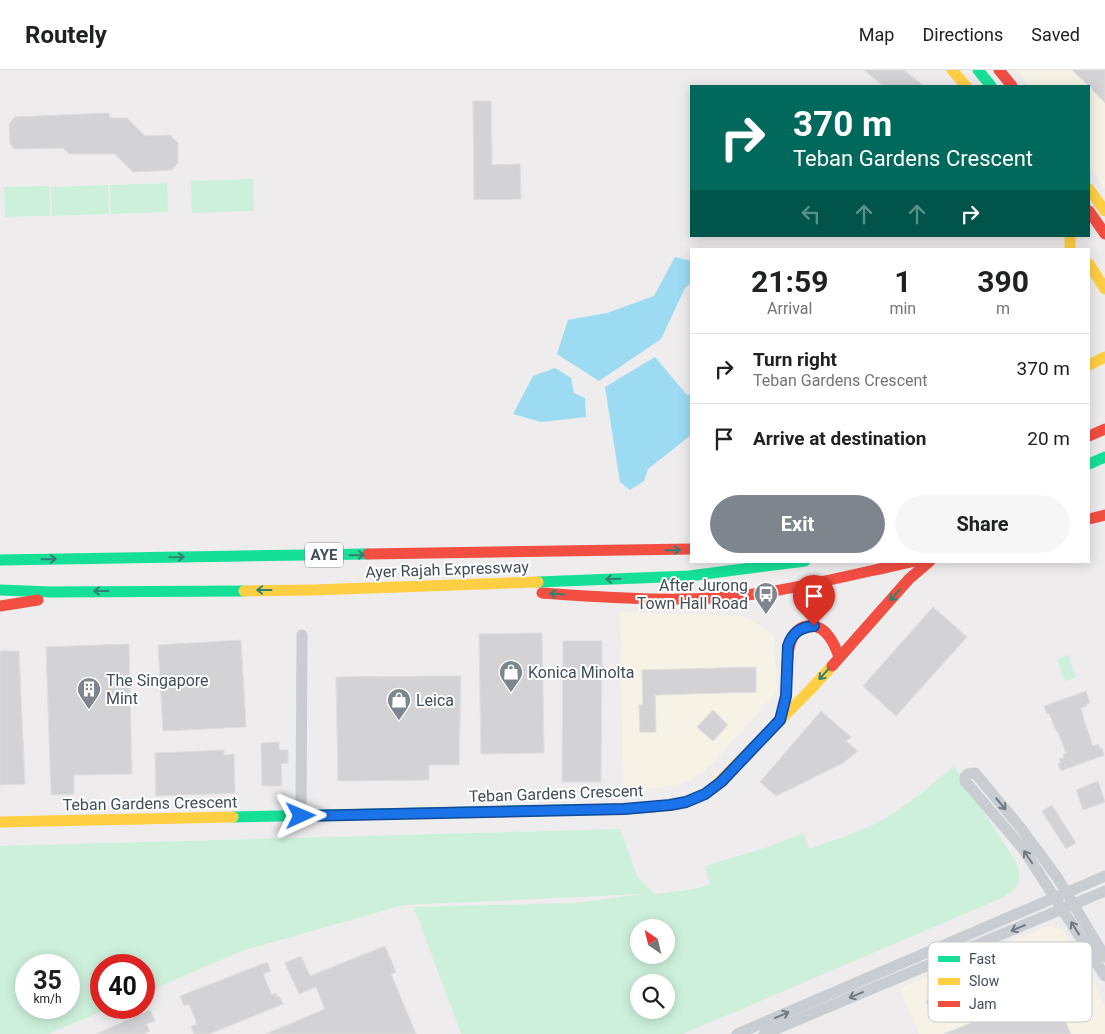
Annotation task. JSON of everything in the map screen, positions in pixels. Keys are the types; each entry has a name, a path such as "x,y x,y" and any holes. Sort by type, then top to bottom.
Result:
{"main road":[{"path":"952,70 965,85"},
{"path":"978,70 990,85"},
{"path":"999,70 1011,85"},
{"path":"1090,190 1105,211"},
{"path":"1090,212 1105,234"},
{"path":"1071,237 1078,248"},
{"path":"1090,266 1105,289"},
{"path":"1090,364 1105,357"},
{"path":"1090,436 1105,429"},
{"path":"1090,464 1105,457"},
{"path":"1091,518 1105,515"},
{"name":"Ayer Rajah Expressway","path":"0,560 690,549"},
{"name":"Ayer Rajah Expressway","path":"0,590 51,592 313,590 689,576 790,563"},
{"path":"440,585 623,600 700,598 762,593 905,563"},
{"path":"839,657 909,579 928,563"},
{"path":"0,606 40,600 51,592"},
{"name":"Teban Gardens Crescent","path":"0,822 624,809 686,802 705,794 721,782 780,720 839,657 829,635 822,629 807,626 794,633 788,646 786,696 780,720"}],"street":[{"path":"301,816 302,635"},
{"path":"1087,942 1068,906 1067,892 1020,828 981,780 975,773 968,774 965,777 966,781 1024,850 1055,897 1068,906 1105,957"},
{"path":"951,942 1105,876"},
{"path":"982,942 1105,890"},
{"path":"1092,951 1105,976"},
{"path":"737,1034 928,952"},
{"path":"764,1034 928,965"}],"shaded area":[{"path":"1017,70 1105,70 1105,189 1090,168 1090,85 1028,85"},
{"path":"620,612 745,616 774,635 777,691 715,761 691,780 678,785 623,792"},
{"path":"1048,926 1063,930 1070,942 1010,942"},
{"path":"928,976 928,1022 1092,1022 1092,980 1105,1006 1105,1034 919,1034 900,988"}],"green space":[{"path":"253,179 254,211 192,213 191,181"},
{"path":"167,183 168,212 111,214 110,185"},
{"path":"108,185 109,214 52,216 51,187"},
{"path":"50,186 50,216 5,217 4,187"},
{"path":"1068,655 1076,678 1065,681 1057,659"},
{"path":"954,766 1016,862 1019,878 1013,890 1004,897 683,1034 461,1034 414,907 574,903 644,894 404,905 242,951 155,988 155,954 90,954 90,1016 48,1034 0,1034 0,846 620,829 637,876 655,894 696,889 710,884 705,866 771,846 803,833 809,849 857,832 884,819 920,794"}],"water":[{"path":"675,257 690,261 690,284 685,288 661,339 599,381 557,354 568,320 607,313 654,296"},
{"path":"655,357 687,395 690,394 690,436 648,469 644,481 630,490 620,482 605,387"},
{"path":"555,368 571,378 574,393 585,398 586,417 541,422 513,414 533,376"}],"building":[{"path":"864,70 904,70 923,85 883,85"},
{"path":"1072,70 1105,70 1105,103 1090,85"},
{"path":"473,101 491,101 492,165 520,164 521,199 474,200"},
{"path":"109,113 110,118 127,118 145,136 170,135 178,143 178,163 172,170 133,172 115,154 69,154 63,148 14,149 10,144 9,124 15,117"},
{"path":"933,607 967,637 896,716 863,686"},
{"name":"Konica Minolta","path":"542,633 544,753 481,754 479,634"},
{"path":"241,640 246,727 163,731 158,645"},
{"path":"563,641 602,641 601,782 562,782"},
{"name":"The Singapore Mint","path":"129,644 132,774 74,775 74,794 51,795 46,647"},
{"path":"0,651 19,651 25,784 0,785"},
{"path":"756,667 756,692 655,695 656,732 640,732 639,705 643,705 642,670"},
{"name":"Leica","path":"461,676 459,765 429,765 429,780 338,781 336,677"},
{"path":"1086,691 1090,703 1081,708 1084,720 1093,746 1098,744 1102,748 1104,755 1061,771 1058,764 1061,763 1059,759 1064,757 1063,755 1066,753 1058,732 1044,706"},
{"path":"713,710 728,725 713,741 697,727"},
{"path":"821,711 851,737 846,741 858,751 843,763 776,796 760,782"},
{"path":"279,742 279,750 288,750 288,763 281,764 282,786 262,786 261,743"},
{"path":"224,750 224,755 234,754 235,793 156,796 155,753"},
{"path":"1098,781 1105,802 1083,810 1076,790"},
{"path":"1052,805 1076,843 1066,849 1042,811"},
{"path":"385,946 396,972 391,974 416,1034 266,1034 325,1009 316,987 299,994 285,963 301,956 310,976"},
{"path":"267,962 271,971 263,974 272,995 276,993 283,1004 209,1034 194,1034 191,1026 196,1025 196,1021 189,1004 184,1006 180,996"},
{"path":"130,1019 154,1019 155,1021 146,1024 150,1031 144,1034 96,1034"},
{"path":"973,1022 1066,1022 1071,1034 944,1034"}],"traffic: fast":[{"path":"978,70 990,85"},
{"path":"1090,464 1105,457"},
{"path":"0,560 368,554"},
{"path":"538,582 689,576 790,563"},
{"path":"0,590 51,592 244,591"},
{"path":"233,817 653,807"}],"traffic: slow":[{"path":"952,70 965,85"},
{"path":"1090,190 1105,211"},
{"path":"1070,237 1070,248"},
{"path":"1090,266 1105,289"},
{"path":"1090,364 1105,357"},
{"path":"244,591 538,582"},
{"path":"653,807 692,800 713,788 832,666"},
{"path":"0,822 233,817"}],"traffic: jam":[{"path":"999,70 1011,85"},
{"path":"1090,212 1105,234"},
{"path":"1090,436 1105,429"},
{"path":"1090,519 1105,515"},
{"path":"368,554 690,549"},
{"path":"542,593 652,599 735,596 800,586 906,563"},
{"path":"832,666 909,579 928,563"},
{"path":"0,606 38,600"},
{"path":"781,718 786,699 789,650 791,640 796,632 803,627 818,627 833,642 839,657"}],"place":[{"name":"After Jurong Town Hall Road","path":"766,615"},
{"name":"Konica Minolta","path":"511,693"},
{"name":"The Singapore Mint","path":"89,710"},
{"name":"Leica","path":"399,721"}],"route":[{"path":"301,816 624,809 686,802 705,794 721,782 780,720 786,696 788,646 790,639 800,629 814,626"}]}
